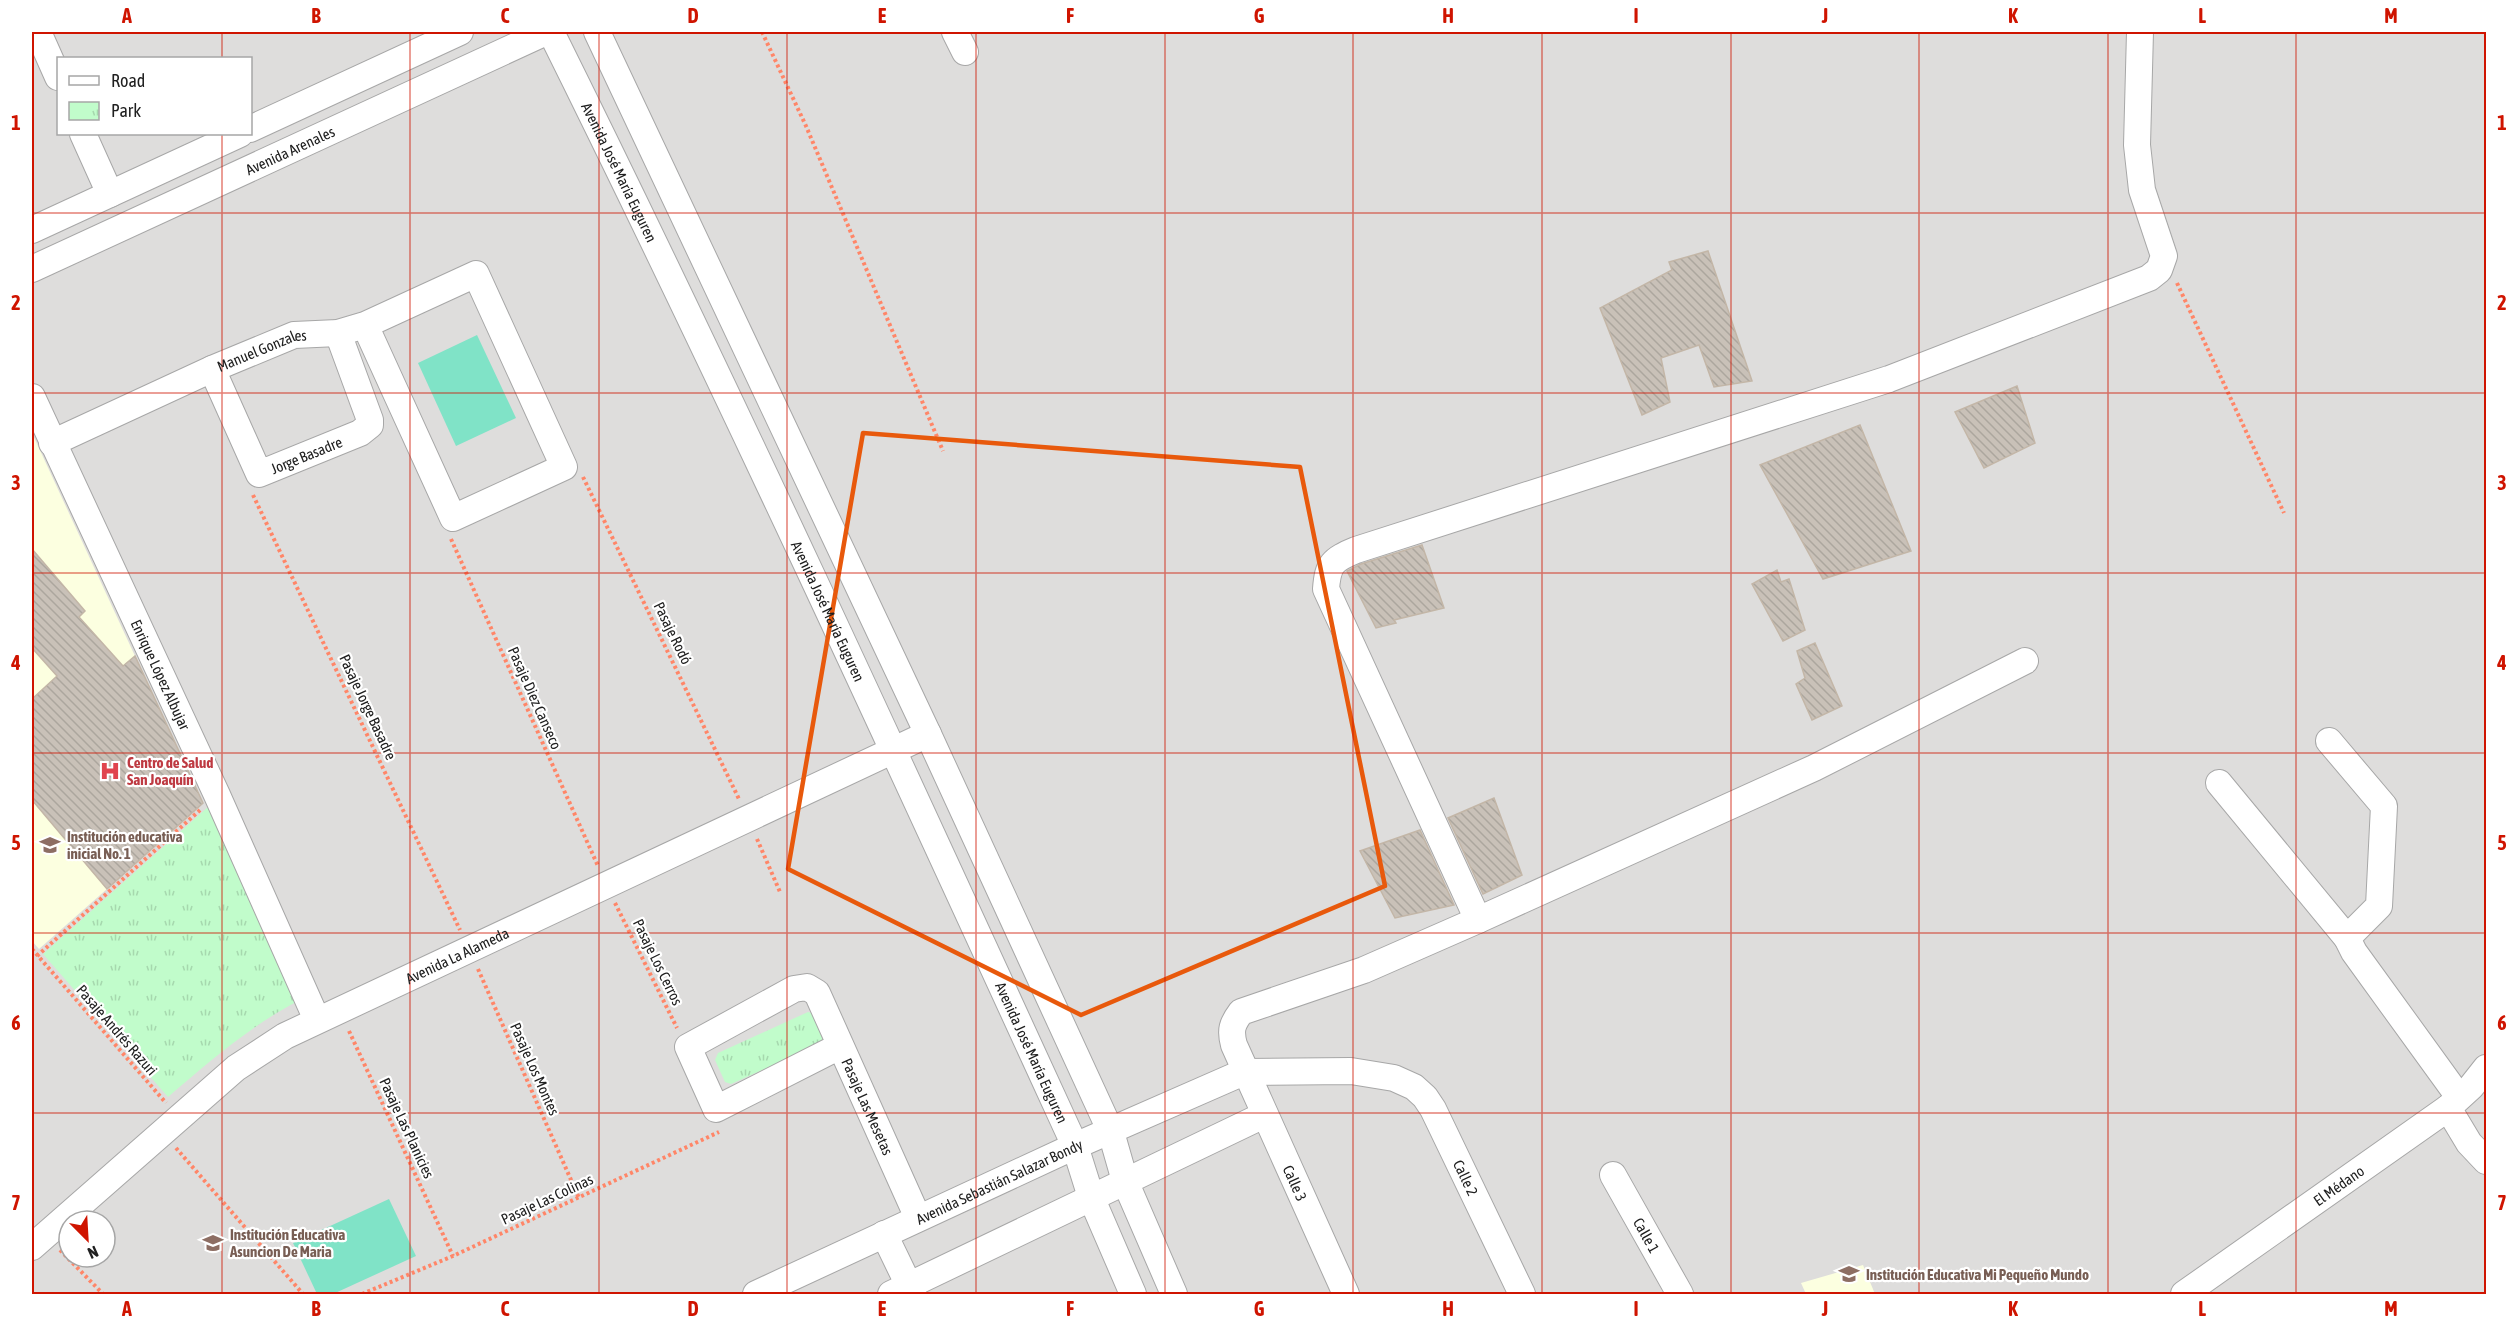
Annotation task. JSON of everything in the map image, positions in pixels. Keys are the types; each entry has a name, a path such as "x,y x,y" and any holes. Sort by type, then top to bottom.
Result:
{"street":[{"path":"38,32 57,75"},
{"path":"252,128 460,32"},
{"name":"Avenida Arenales","path":"32,269 546,32"},
{"name":"Avenida José María Euguren","path":"551,32 631,194 894,752 1075,1146 1091,1197 1133,1294"},
{"path":"597,32 928,734 1111,1132 1125,1181 1174,1294"},
{"path":"1479,920 1326,589 1328,568 1340,557 1356,550 1889,379 2149,278 2159,270 2164,256 2142,190 2137,145 2140,32"},
{"path":"83,135 110,194"},
{"path":"32,230 238,135"},
{"name":"Manuel Gonzales","path":"52,442 212,369 294,335 338,333 365,325 476,274 564,467"},
{"path":"365,325 453,518 564,467"},
{"name":"Jorge Basadre","path":"212,369 259,474 360,433 370,425 338,333"},
{"name":"Enrique López Albujar","path":"32,397 217,795 328,1015"},
{"name":"Calle 3","path":"1346,1294 1244,1072 1230,1033 1232,1024 1241,1012 1364,970 1479,920 1814,768 2025,661"},
{"name":"Avenida La Alameda","path":"39,1241 236,1068 285,1036 894,752 928,734"},
{"path":"2329,741 2384,806 2379,906 2348,938"},
{"path":"2219,783 2348,938 2354,952 2466,1090 2469,1143 2487,1161"},
{"name":"Pasaje Las Mesetas","path":"688,1047 794,989 807,987 817,993 918,1218"},
{"path":"688,1047 716,1109 840,1046"},
{"name":"Calle 2","path":"1244,1072 1351,1071 1395,1078 1414,1087 1433,1109 1522,1294"},
{"name":"Avenida Sebastián Salazar Bondy","path":"756,1294 1075,1146 1244,1072"},
{"name":"El Médano","path":"2184,1294 2466,1090"},
{"path":"884,1234 904,1292 1091,1197 1264,1115"},
{"name":"Calle 1","path":"1614,1175 1680,1294"}],"path":[{"path":"762,32 806,126 943,451"},
{"path":"2162,263 2179,284 2284,513"},
{"name":"Pasaje Rodó","path":"564,467 585,477 749,820"},
{"name":"Pasaje Jorge Basadre","path":"259,474 252,493 470,950"},
{"name":"Pasaje Diez Canseco","path":"453,518 450,537 607,886"},
{"path":"38,956 217,795"},
{"path":"749,820 780,892"},
{"name":"Pasaje Los Cerros","path":"607,886 688,1047"},
{"name":"Pasaje Andrés Razuri","path":"32,949 166,1105 163,1133"},
{"name":"Pasaje Los Montes","path":"470,950 579,1197"},
{"name":"Pasaje Las Planicies","path":"328,1015 453,1256"},
{"name":"Pasaje Las Colinas","path":"362,1294 453,1256 719,1132 716,1109"},
{"path":"163,1133 303,1294"},
{"path":"39,1241 103,1294"}],"highlighted area":[{"path":"863,433 1300,467 1385,886 1081,1015 788,869"}],"shaded area":[{"path":"32,32 2486,32 2486,1294 32,1294"},
{"path":"32,433 135,656 32,741"},
{"name":"Institución educativa inicial No. 1","path":"32,800 107,889 39,949 32,941"},
{"name":"Institución Educativa Mi Pequeño Mundo","path":"1863,1265 1875,1294 1806,1294 1801,1283"}],"green space":[{"path":"477,335 516,418 456,446 418,363"},
{"path":"209,806 298,1001 247,1033 168,1097 43,954"},
{"path":"808,1012 816,1014 826,1034 821,1044 731,1084 725,1082 715,1060 718,1053"},
{"path":"389,1199 416,1256 333,1294 317,1294 293,1243"}],"building":[{"path":"1708,251 1752,381 1714,387 1699,345 1661,358 1670,402 1642,415 1600,308 1672,270 1669,262"},
{"path":"2017,386 2035,443 1984,468 1955,412"},
{"path":"1860,425 1911,551 1823,579 1760,465"},
{"path":"1422,545 1444,608 1394,620 1396,623 1376,628 1347,571 1361,564"},
{"name":"Centro de Salud San Joaquín","path":"32,549 85,611 79,617 123,666 135,656 203,803 107,889 32,800 32,699 57,676 32,648"},
{"path":"1777,570 1781,582 1789,579 1805,630 1783,641 1752,584"},
{"path":"1815,643 1842,706 1812,720 1796,684 1805,678 1797,651"},
{"path":"1494,798 1522,875 1483,894 1448,818"},
{"path":"1420,830 1454,905 1395,918 1360,851"}],"place":[{"name":"Centro de Salud San Joaquín","path":"110,771"},
{"name":"Institución educativa inicial No. 1","path":"50,845"},
{"name":"Institución Educativa Asuncion De Maria","path":"213,1243"},
{"name":"Institución Educativa Mi Pequeño Mundo","path":"1849,1274"}]}
